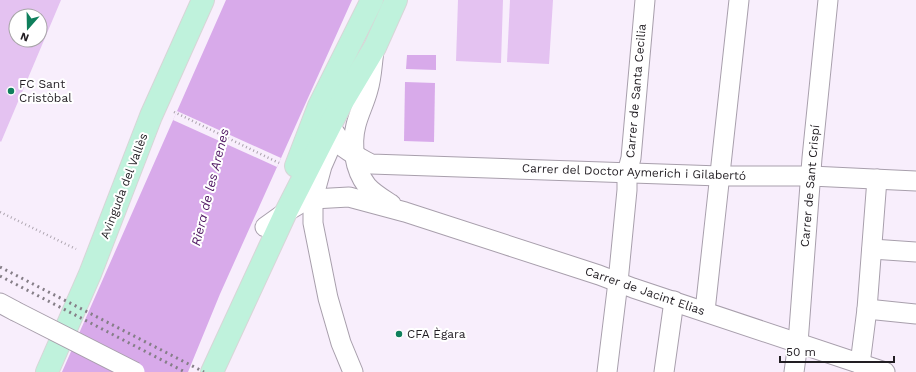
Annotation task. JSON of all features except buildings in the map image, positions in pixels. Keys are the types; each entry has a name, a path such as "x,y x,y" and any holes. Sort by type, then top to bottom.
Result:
{"main road":[{"name":"Avinguda del Vallès","path":"33,372 73,278 131,130 188,0"},
{"name":"Avinguda del Vallès","path":"46,372 90,274 153,112 203,0"},
{"path":"212,372 286,212 331,134 396,0"},
{"path":"200,372 265,227 296,165 326,92 368,9"}],"street":[{"name":"Carrer de Santa Cecilia","path":"607,372 618,282 627,190 627,172 631,158 645,0"},
{"path":"705,311 739,0"},
{"name":"Carrer de Sant Crispí","path":"794,372 798,343 811,176 828,0"},
{"path":"355,156 344,148 331,134 326,118 328,108 346,68 368,9"},
{"name":"Carrer de Jacint Elias","path":"370,55 369,88 356,124 354,143 355,156 362,178 368,186 377,196 405,212"},
{"path":"331,134 313,198 313,231 320,256 328,298 341,343 354,372"},
{"name":"Carrer del Doctor Aymerich i Gilabertó","path":"355,156 371,164 720,176 811,176 916,181"},
{"path":"851,365 867,308 877,179"},
{"name":"Carrer de Jacint Elias","path":"265,227 286,212 313,198 349,197 405,212 705,311 798,343 851,365 885,372"},
{"path":"872,248 916,252"},
{"path":"664,372 674,301"},
{"path":"8,307 135,372"},
{"path":"867,308 916,314"}],"path":[{"path":"174,112 285,166"},
{"path":"0,212 76,249"}],"shaded area":[{"name":"FC Sant Cristòbal","path":"0,0 61,0 48,31 48,8 8,8 8,48 41,48 1,142"},
{"path":"458,0 503,0 501,63 456,61"},
{"path":"510,0 553,0 549,64 507,62"}],"water":[{"name":"Riera de les Arenes","path":"226,0 352,0 220,294 188,372 62,372"},
{"path":"407,55 436,55 436,70 406,69"},
{"path":"405,82 435,83 434,142 404,141"}],"pier":[{"path":"177,111 281,158 277,167 173,120"}],"railway":[{"path":"0,267 204,372"},
{"path":"0,276 185,372"}],"place":[{"name":"FC Sant Cristòbal","path":"11,91"},
{"name":"CFA Ègara","path":"399,334"}]}
